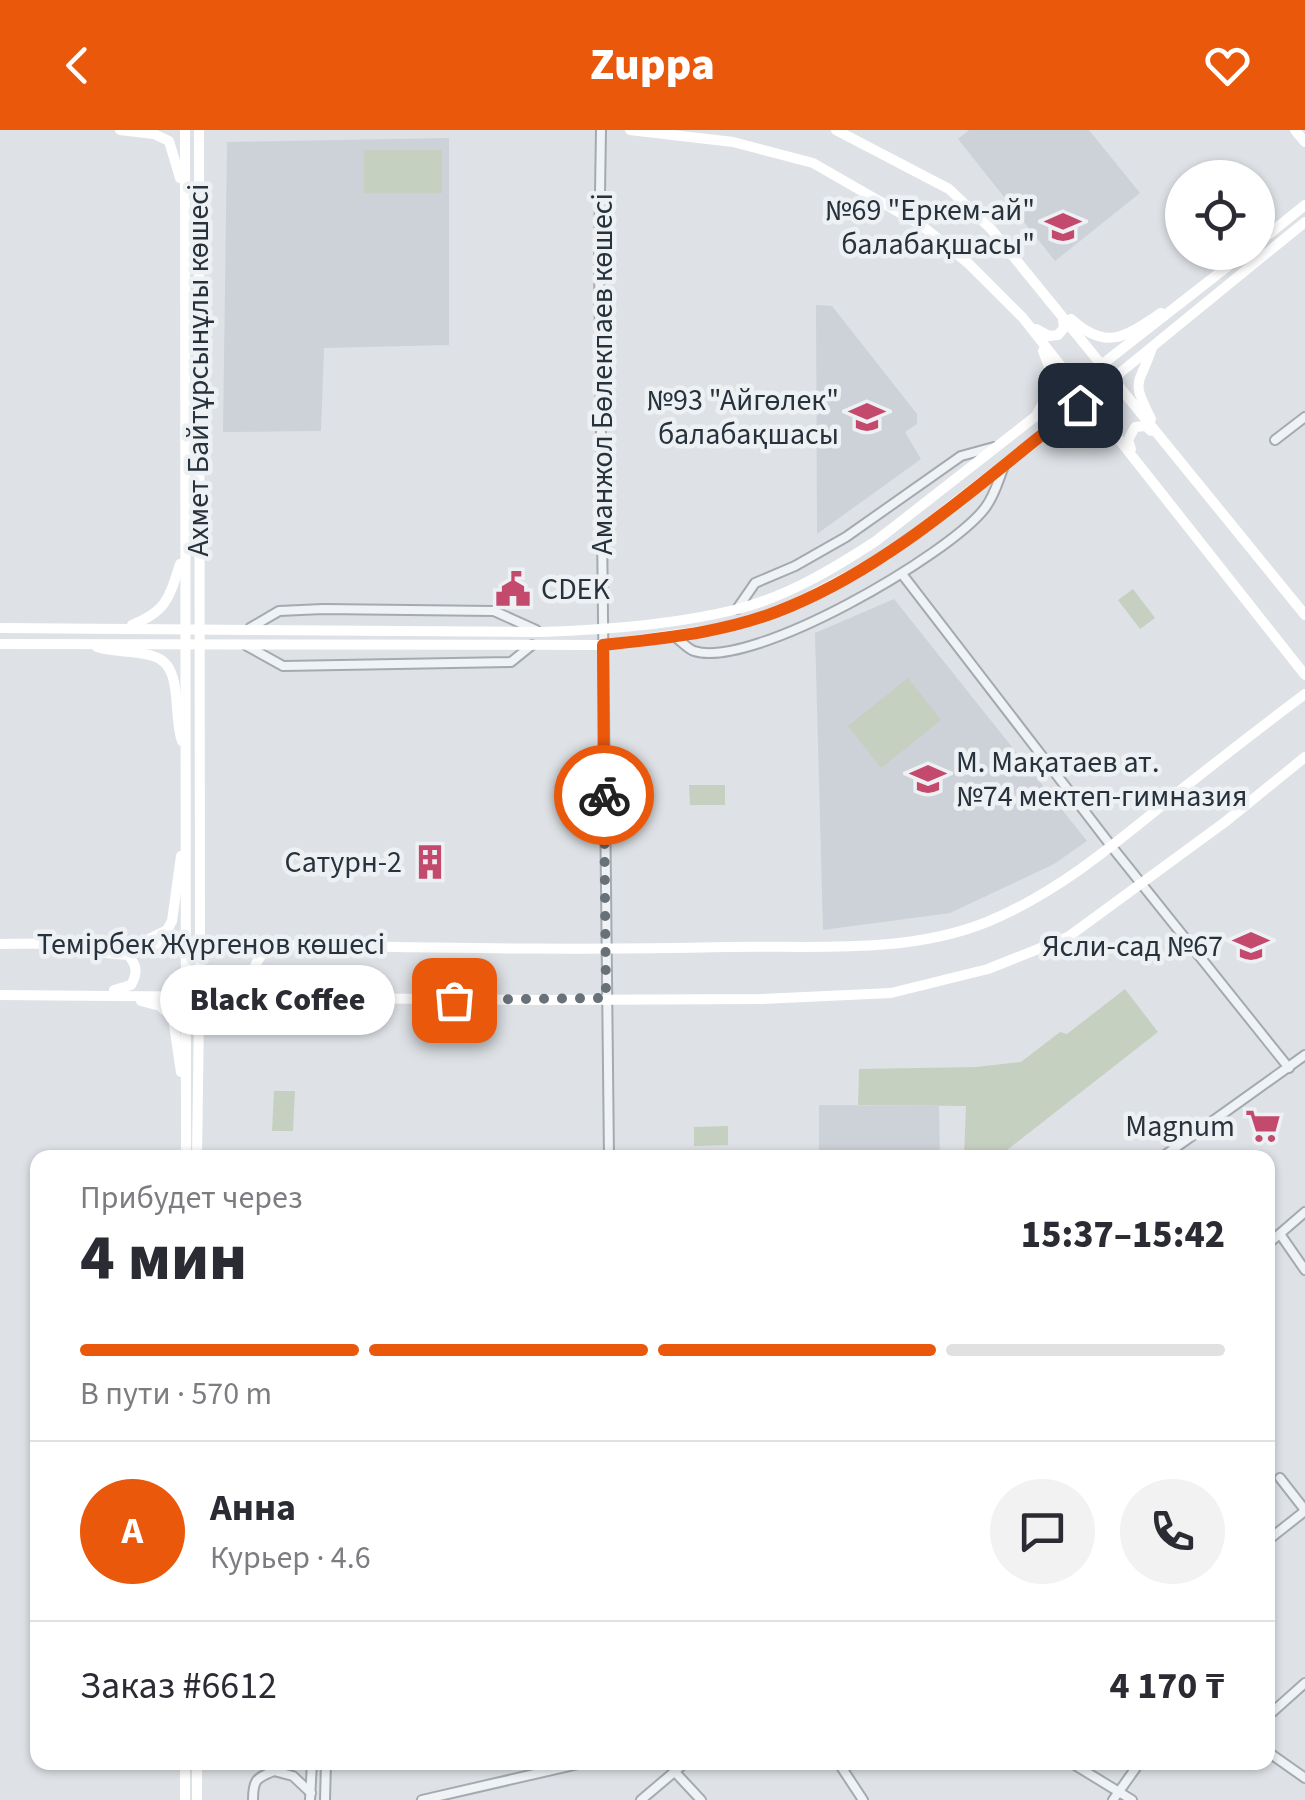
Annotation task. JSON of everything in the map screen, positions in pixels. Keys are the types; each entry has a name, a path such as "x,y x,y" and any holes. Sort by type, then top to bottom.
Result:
{"street":[{"path":"120,130 154,134 169,141 185,204"},
{"name":"Ахмет Байтұрсынұлы көшесі","path":"185,130 184,628 191,644"},
{"name":"Ахмет Байтұрсынұлы көшесі","path":"191,644 198,628 199,130"},
{"name":"Аманжол Бөлекпаев көшесі","path":"600,130 609,1150"},
{"path":"630,130 733,142 813,163 921,225 968,262 1041,333 1054,336 1064,328 1059,312"},
{"path":"836,130 949,189 991,229 1305,615"},
{"path":"1295,130 1305,142"},
{"path":"1275,230 1305,206"},
{"path":"0,644 603,645 728,627 789,607 886,556 1088,399 1305,222"},
{"path":"0,628 540,632 603,630 737,609 823,574 856,554 1224,270"},
{"path":"1046,296 1081,328 1106,340 1123,337 1192,296"},
{"path":"1023,318 1305,675"},
{"path":"1012,436 1037,413 1055,382 1036,336"},
{"path":"1153,344 1140,371 1138,396 1162,440"},
{"path":"1275,440 1305,417"},
{"path":"1036,439 1090,423 1113,432"},
{"path":"1144,473 1131,449 1130,433 1135,427 1146,426 1162,440"},
{"path":"737,609 755,583 795,566 846,536 961,456 999,446"},
{"path":"676,637 694,651 725,650 840,610 902,574 976,518 993,496 1005,462"},
{"path":"125,628 151,618 166,604 184,554"},
{"path":"902,574 1289,1068"},
{"path":"248,629 278,610 324,608 494,611 540,632"},
{"path":"87,644 110,651 146,654 168,664 178,731 186,751"},
{"path":"186,1150 186,751 191,644"},
{"path":"191,644 200,943 197,1150"},
{"path":"243,644 283,666 511,662 533,644"},
{"name":"Темірбек Жүргенов көшесі","path":"0,944 605,950 880,946 939,936 985,922 1049,892 1305,694"},
{"name":"Темірбек Жүргенов көшесі","path":"0,995 809,998 891,993 951,980 1068,937 1305,757"},
{"path":"139,944 167,930 172,921 175,883 186,836"},
{"path":"39,995 50,990 122,990 131,986 136,977 135,963 128,955 63,950 44,943"},
{"path":"271,944 253,972 256,981 273,996"},
{"path":"126,996 160,1006 173,1018 186,1103"},
{"path":"1173,1150 1305,1055"},
{"path":"1275,1238 1305,1212"},
{"path":"1280,1234 1305,1270"},
{"path":"1275,1534 1305,1510 1280,1478"},
{"path":"1275,1710 1305,1684"},
{"path":"1275,1757 1305,1778"},
{"path":"185,1770 186,1800"},
{"path":"197,1770 197,1800"},
{"path":"253,1800 253,1783 270,1770"},
{"path":"281,1770 293,1776 310,1796"},
{"path":"310,1796 312,1770"},
{"path":"325,1800 326,1770"},
{"path":"422,1800 552,1770"},
{"path":"641,1800 676,1770"},
{"path":"843,1770 862,1800"},
{"path":"1083,1770 1132,1800"},
{"path":"1113,1800 1135,1770"},
{"path":"674,1772 701,1800"}],"shaded area":[{"name":"№69 \"Еркем-ай\" балабақшасы\"","path":"969,130 1089,130 1140,193 1055,261 958,139"},
{"path":"449,138 449,345 324,348 321,431 223,432 227,142"},
{"name":"№93 \"Айгөлек\" балабақшасы","path":"816,305 832,306 917,414 917,424 905,432 921,459 817,534"},
{"name":"М. Мақатаев ат. №74 мектеп-гимназия","path":"894,599 1087,841 1054,864 950,913 823,930 815,633"},
{"path":"819,1105 939,1106 940,1150 819,1150"}],"green space":[{"path":"364,150 442,150 442,193 364,193"},
{"path":"1133,589 1155,618 1140,629 1118,600"},
{"path":"908,678 941,720 881,768 848,726"},
{"path":"689,785 725,785 725,805 690,805"},
{"path":"1125,989 1158,1032 1007,1150 964,1150 966,1106 858,1105 859,1069 976,1067 1021,1062 1060,1032 1067,1034"},
{"path":"274,1091 295,1091 293,1131 272,1131"},
{"path":"728,1126 728,1145 694,1146 694,1127"}],"way so far":[{"path":"454,1000 606,998 604,795"}],"place":[{"name":"№69 \"Еркем-ай\" балабақшасы\"","path":"1063,227"},
{"name":"№93 \"Айгөлек\" балабақшасы","path":"867,417"},
{"name":"CDEK","path":"513,589"},
{"name":"М. Мақатаев ат. №74 мектеп-гимназия","path":"928,779"},
{"name":"Сатурн-2","path":"430,862"},
{"name":"Ясли-сад №67","path":"1251,946"},
{"name":"Black Coffee","path":"454,1000"},
{"name":"Magnum","path":"1263,1126"}],"route":[{"path":"604,795 603,645 728,627 789,607 832,586 886,556 1080,405"}]}
